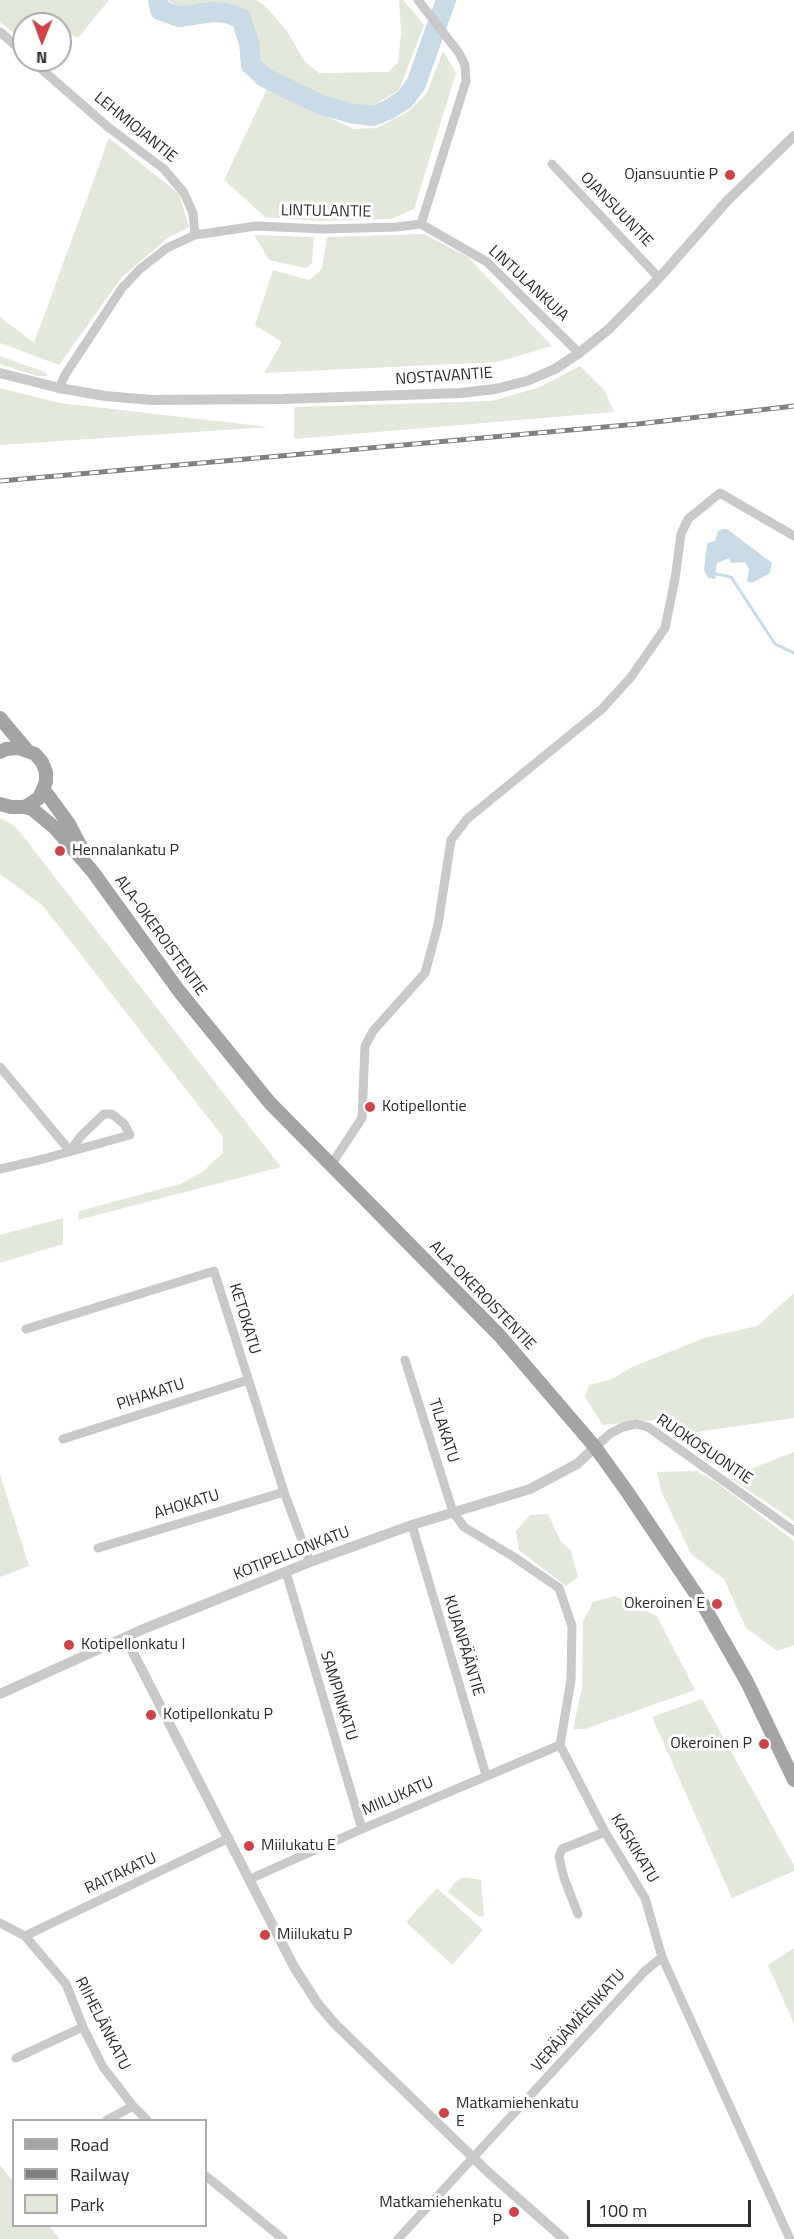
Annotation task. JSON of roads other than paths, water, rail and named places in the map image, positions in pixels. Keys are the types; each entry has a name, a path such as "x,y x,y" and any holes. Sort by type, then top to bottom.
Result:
{"main road":[{"path":"0,718 26,749 35,754 46,771 44,790 39,798 25,807 0,804"},
{"path":"0,752 13,748 26,749"},
{"name":"ALA-OKEROISTENTIE","path":"44,790 69,824 93,872"},
{"name":"ALA-OKEROISTENTIE","path":"25,807 32,809 54,827 93,872 179,991 270,1103 500,1336 595,1447 702,1603 747,1682 794,1780"}],"street":[{"path":"418,0 465,65 466,81 421,224"},
{"path":"0,32 12,42"},
{"name":"LEHMIOJANTIE","path":"46,72 108,127 164,169 184,193 193,213 195,235"},
{"name":"NOSTAVANTIE","path":"0,373 59,388 105,396 151,400 461,393 495,389 528,381 555,369 609,329 659,278 728,201 794,136"},
{"name":"OJANSUUNTIE","path":"552,164 659,278"},
{"name":"LINTULANTIE","path":"59,388 65,375 122,288 140,269 167,248 195,235 256,226 323,229 421,224"},
{"name":"LINTULANKUJA","path":"421,224 487,262 579,353"},
{"path":"331,1165 362,1118 364,1046 373,1031 425,973 438,925 451,840 467,819 602,709 631,677 664,628 675,579 681,534 688,519 720,493 794,536"},
{"path":"0,1067 69,1151"},
{"path":"0,1169 100,1143 130,1135 123,1124 112,1114 104,1114 69,1151"},
{"name":"KETOKATU","path":"26,1329 214,1271 284,1492 309,1562"},
{"name":"TILAKATU","path":"405,1360 453,1512"},
{"name":"PIHAKATU","path":"63,1439 248,1380"},
{"name":"RUOKOSUONTIE","path":"595,1447 610,1433 623,1427 636,1424 648,1427 794,1531"},
{"name":"KOTIPELLONKATU","path":"0,1694 125,1637 309,1562 412,1525 530,1489 577,1464 595,1447"},
{"name":"AHOKATU","path":"98,1548 284,1492"},
{"path":"453,1512 464,1527 514,1557 558,1588 572,1626 571,1680 560,1745"},
{"name":"KUJANPÄÄNTIE","path":"412,1525 486,1776"},
{"name":"SAMPINKATU","path":"286,1572 362,1828"},
{"path":"125,1637 294,1966 318,2004 334,2024 564,2239"},
{"name":"MIILUKATU","path":"250,1880 362,1828 560,1745"},
{"name":"KASKIKATU","path":"560,1745 605,1832 645,1898 662,1957 790,2239"},
{"path":"578,1914 564,1878 559,1857 562,1849 605,1832"},
{"name":"RAITAKATU","path":"25,1936 229,1839"},
{"name":"RIIHELÄNKATU","path":"0,1923 25,1936 66,1984 83,2027 103,2067 145,2119"},
{"name":"VERÄJÄMÄENKATU","path":"398,2239 644,1972 662,1957"},
{"path":"16,2058 83,2027"},
{"path":"110,2119 133,2106"},
{"path":"207,2177 283,2239"}],"water":[{"path":"727,529 772,563 770,573 754,582 747,582 749,569 745,562 731,563 729,558 717,563 715,579 708,578 704,570 707,543 715,541 718,531"}],"waterway":[{"path":"158,0 160,10 179,17 212,12 226,13 241,18 249,43 251,65 264,77 319,104 350,113 373,116 405,99 416,84 446,0"},
{"path":"716,574 731,577 775,644 794,653"}],"railway":[{"path":"0,481 638,424 794,406"}],"place":[{"name":"Ojansuuntie P","path":"730,175"},
{"name":"Hennalankatu P","path":"60,851"},
{"name":"Kotipellontie","path":"370,1107"},
{"name":"Okeroinen E","path":"717,1604"},
{"name":"Kotipellonkatu I","path":"69,1645"},
{"name":"Kotipellonkatu P","path":"151,1715"},
{"name":"Okeroinen P","path":"764,1744"},
{"name":"Miilukatu E","path":"249,1846"},
{"name":"Miilukatu P","path":"265,1935"},
{"name":"Matkamiehenkatu E","path":"444,2113"},
{"name":"Matkamiehenkatu P","path":"514,2212"}]}
